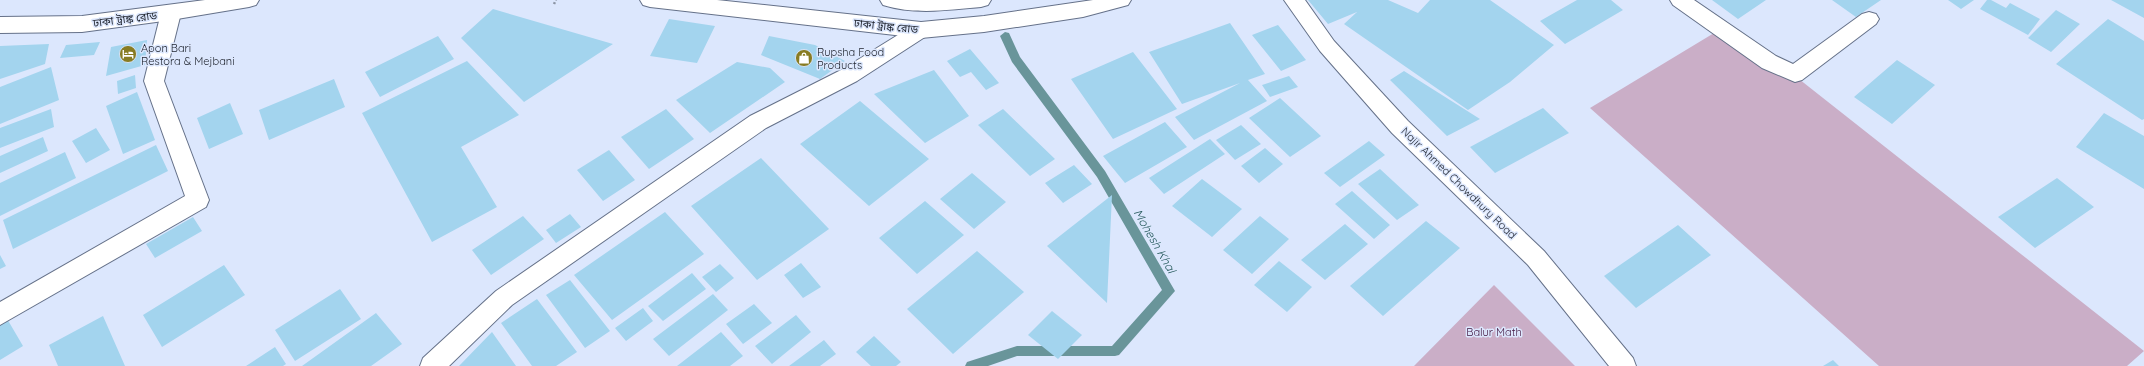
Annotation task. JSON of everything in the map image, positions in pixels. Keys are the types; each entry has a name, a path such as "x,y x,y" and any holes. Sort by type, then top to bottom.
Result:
{"street":[{"name":"ঢাকা ট্রাঙ্ক রোড","path":"0,25 82,24 171,13 249,0"},
{"name":"ঢাকা ট্রাঙ্ক রোড","path":"650,0 921,30 984,24 1083,10 1121,0"},
{"path":"890,0 923,5 981,0"},
{"name":"Najir Ahmed Chowdhury Road","path":"1294,0 1327,46 1400,127 1536,258 1624,366"},
{"path":"1680,0 1769,62 1795,74"},
{"path":"0,314 198,200 154,81 171,13"},
{"path":"1795,74 1869,19"},
{"path":"432,366 504,298 758,122 850,75 921,30"},
{"path":"1795,74 1846,36"}],"path":[{"path":"554,4 556,0"}],"green space":[{"path":"1729,24 2144,351 2127,366 1879,366 1590,108"},
{"name":"Balur Math","path":"1494,285 1575,366 1414,366"}],"building":[{"path":"1308,0 1388,0 1418,13 1430,0 1490,0 1554,45 1510,82 1468,110 1344,24 1357,12 1328,24"},
{"path":"1577,0 1611,0 1623,10 1565,44 1540,21"},
{"path":"1712,0 1766,0 1738,19"},
{"path":"1832,0 1881,0 1856,17"},
{"path":"1948,0 1974,0 1961,9"},
{"path":"1987,0 1991,0 2006,8 2010,3 2040,19 2028,35 1980,9"},
{"path":"2111,0 2144,0 2144,18"},
{"path":"493,9 613,44 524,102 461,38"},
{"path":"2056,10 2080,24 2051,52 2028,38"},
{"path":"669,19 715,26 697,63 650,56"},
{"path":"2108,19 2144,41 2144,119 2142,120 2056,64"},
{"path":"1230,23 1265,74 1248,80 1267,101 1194,140 1175,117 1240,83 1182,104 1149,52"},
{"path":"1278,25 1306,60 1281,71 1252,35"},
{"path":"438,36 454,59 380,97 365,72"},
{"name":"Rupsha Food Products","path":"769,36 815,45 845,61 820,79 761,55"},
{"name":"Apon Bari Restora & Mejbani","path":"147,40 145,65 106,76 111,47"},
{"path":"100,42 94,55 60,58 66,45"},
{"path":"49,44 45,64 0,79 0,46"},
{"path":"970,49 999,83 986,90 971,72 960,77 947,61"},
{"path":"1133,52 1177,109 1113,139 1071,79"},
{"path":"1897,60 1935,85 1892,124 1854,97"},
{"path":"467,61 519,115 461,147 497,207 432,242 362,113"},
{"path":"737,62 770,68 785,82 710,133 676,100"},
{"path":"51,67 59,100 0,124 0,87"},
{"path":"934,70 969,116 925,143 874,94"},
{"path":"1404,71 1480,119 1447,136 1390,80"},
{"path":"135,75 136,88 118,94 117,81"},
{"path":"1289,76 1298,87 1270,97 1262,85"},
{"path":"334,79 345,107 269,140 259,110"},
{"path":"137,92 155,140 123,154 106,106"},
{"path":"1280,98 1321,136 1290,157 1249,118"},
{"path":"860,101 929,159 869,206 800,144"},
{"path":"230,103 243,134 209,149 197,118"},
{"path":"1543,108 1569,133 1495,173 1470,147"},
{"path":"51,109 54,127 0,148 0,128"},
{"path":"666,109 694,139 649,169 621,137"},
{"path":"1003,109 1055,159 1030,176 978,125"},
{"path":"2104,113 2144,136 2144,189 2076,147"},
{"path":"1165,122 1187,147 1125,183 1103,156"},
{"path":"1241,125 1261,144 1235,160 1216,140"},
{"path":"96,128 110,150 86,163 72,141"},
{"path":"43,137 48,151 0,173 0,156"},
{"path":"1210,139 1225,154 1164,194 1149,178"},
{"path":"1369,141 1385,155 1340,187 1324,173"},
{"path":"156,145 168,171 13,249 3,220"},
{"path":"1265,148 1283,164 1259,183 1241,166"},
{"path":"609,150 635,180 603,201 577,170"},
{"path":"65,152 76,178 0,216 0,183"},
{"path":"761,158 829,229 757,280 691,206"},
{"path":"1074,165 1092,184 1063,203 1045,183"},
{"path":"1380,169 1419,205 1397,220 1358,184"},
{"path":"972,173 1006,202 974,229 940,199"},
{"path":"2057,178 2094,207 2035,248 1998,217"},
{"path":"1202,179 1242,209 1212,237 1172,206"},
{"path":"1352,191 1390,225 1374,239 1335,204"},
{"path":"1112,195 1107,303 1047,246"},
{"path":"925,201 964,235 917,274 879,238"},
{"path":"665,212 704,254 612,320 574,275"},
{"path":"570,214 581,227 556,243 546,230"},
{"path":"523,216 544,239 491,275 472,250"},
{"path":"1260,216 1289,239 1252,274 1223,250"},
{"path":"193,217 202,231 155,258 146,244"},
{"path":"1426,221 1460,248 1383,316 1350,286"},
{"path":"1345,224 1368,244 1325,280 1301,260"},
{"path":"1678,225 1711,255 1636,308 1604,276"},
{"path":"977,251 1024,292 953,354 907,309"},
{"path":"0,255 6,266 0,269"},
{"path":"1279,261 1312,287 1287,312 1254,285"},
{"path":"801,263 821,287 803,298 784,275"},
{"path":"720,264 734,278 716,292 702,277"},
{"path":"224,265 245,295 162,347 143,315"},
{"path":"692,273 706,289 663,321 648,306"},
{"path":"570,280 610,331 585,348 546,295"},
{"path":"340,289 361,319 295,361 275,330"},
{"path":"713,294 728,310 669,356 653,339"},
{"path":"537,299 577,352 556,366 532,366 501,323"},
{"path":"754,304 772,323 743,344 726,324"},
{"path":"643,308 653,321 626,341 615,328"},
{"path":"1052,311 1082,335 1058,359 1028,335"},
{"path":"376,313 402,344 371,366 302,366"},
{"path":"796,315 811,332 772,364 755,346"},
{"path":"103,316 125,366 58,366 49,345"},
{"path":"6,317 23,346 0,360 0,321"},
{"path":"492,332 516,366 459,366"},
{"path":"721,332 743,356 730,366 677,366"},
{"path":"874,336 901,362 896,366 871,366 856,352"},
{"path":"824,340 836,354 820,366 789,366"},
{"path":"275,347 286,364 283,366 246,366"},
{"path":"1833,360 1839,366 1823,366"}],"waterway":[{"name":"Mohesh Khal","path":"971,366 1017,351 1115,351 1169,291 1101,174 1016,59 1005,36"}],"place":[{"name":"Apon Bari Restora & Mejbani","path":"128,54"},
{"name":"Rupsha Food Products","path":"804,58"}]}
